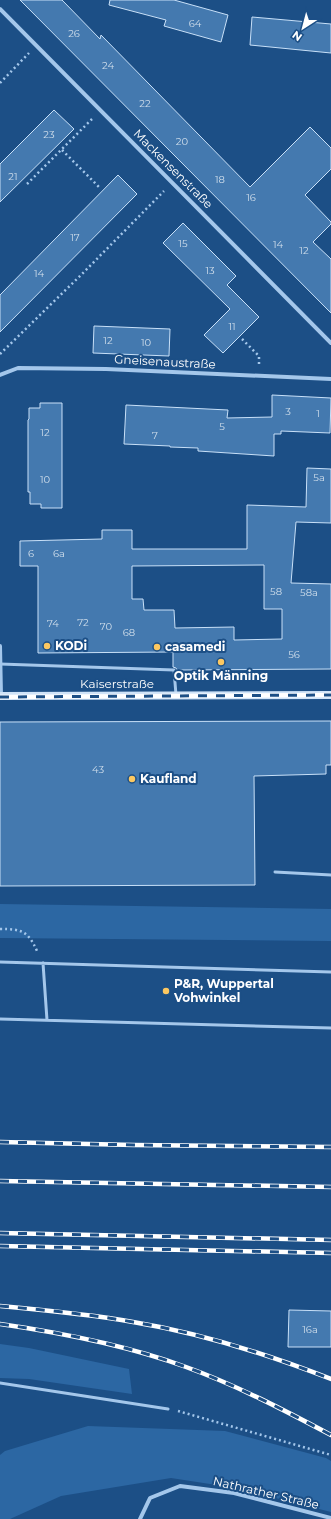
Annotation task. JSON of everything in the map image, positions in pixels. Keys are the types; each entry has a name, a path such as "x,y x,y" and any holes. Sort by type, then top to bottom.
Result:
{"main road":[{"name":"Kaiserstraße","path":"0,696 331,695"}],"street":[{"name":"Mackensenstraße","path":"0,9 331,343"},
{"name":"Gneisenaustraße","path":"0,374 18,368 331,379"},
{"path":"0,646 0,696"},
{"name":"Nathrather Straße","path":"140,1519 150,1498 180,1486 234,1493 331,1518"}],"lane":[{"path":"0,664 174,670 176,695"},
{"path":"275,872 331,875"},
{"path":"0,962 331,972"},
{"path":"43,963 47,1020"},
{"path":"0,1019 331,1028"},
{"path":"0,1384 168,1409"}],"path":[{"path":"0,83 36,46"},
{"path":"28,184 101,110"},
{"path":"62,150 99,187"},
{"path":"0,354 173,182"},
{"path":"242,339 259,356 258,376"},
{"path":"0,929 19,929 32,939 43,963"},
{"path":"168,1409 331,1455"}],"shaded area":[{"path":"0,904 331,909 331,941 0,938"},
{"path":"0,1344 29,1348 129,1369 132,1394 29,1379 0,1378"},
{"path":"88,1426 225,1431 326,1458 331,1461 331,1512 236,1488 171,1478 61,1496 10,1519 0,1519 0,1455 5,1451"}],"building":[{"path":"20,0 62,0 100,39 101,35 250,187 310,127 331,148 331,169 305,195 331,222 331,224 313,242 331,259 331,313"},
{"path":"110,0 174,0 228,15 221,42 164,26 166,20 109,5"},
{"path":"252,17 331,24 331,53 250,45"},
{"path":"54,110 74,129 0,202 0,164"},
{"path":"118,175 137,194 0,332 0,295"},
{"path":"183,223 236,276 227,285 259,317 223,353 204,335 230,309 163,243"},
{"path":"94,326 170,329 169,356 93,353"},
{"path":"272,395 331,398 330,433 281,431 281,434 274,434 274,456 198,451 198,448 124,444 126,405 228,410 227,418 272,417"},
{"path":"40,403 62,403 62,508 41,508 41,504 30,504 30,492 28,492 29,408 40,408"},
{"path":"307,468 331,469 331,523 296,522 291,583 331,584 331,669 177,670 173,667 173,652 38,653 38,566 20,566 20,541 102,539 102,530 132,530 132,549 247,549 247,505 306,507","holes":["264,565 264,609 282,609 282,639 234,640 234,627 175,628 174,610 144,610 143,599 132,599 132,566"]},
{"path":"331,721 331,765 326,765 326,774 254,776 255,885 0,886 0,722"},
{"path":"289,1310 331,1311 331,1347 288,1347"}],"railway":[{"path":"0,697 331,695"},
{"path":"0,1142 331,1147"},
{"path":"0,1181 331,1187"},
{"path":"0,1233 331,1240"},
{"path":"0,1246 331,1253"},
{"path":"0,1306 116,1319 183,1332 233,1345 331,1379"},
{"path":"0,1324 47,1331 94,1341 163,1359 205,1374 241,1390 278,1407 331,1435"}],"place":[{"name":"KODi","path":"47,646"},
{"name":"casamedi","path":"157,647"},
{"name":"Optik Männing","path":"221,662"},
{"name":"Kaufland","path":"132,779"},
{"name":"P&R, Wuppertal Vohwinkel","path":"166,991"}]}
